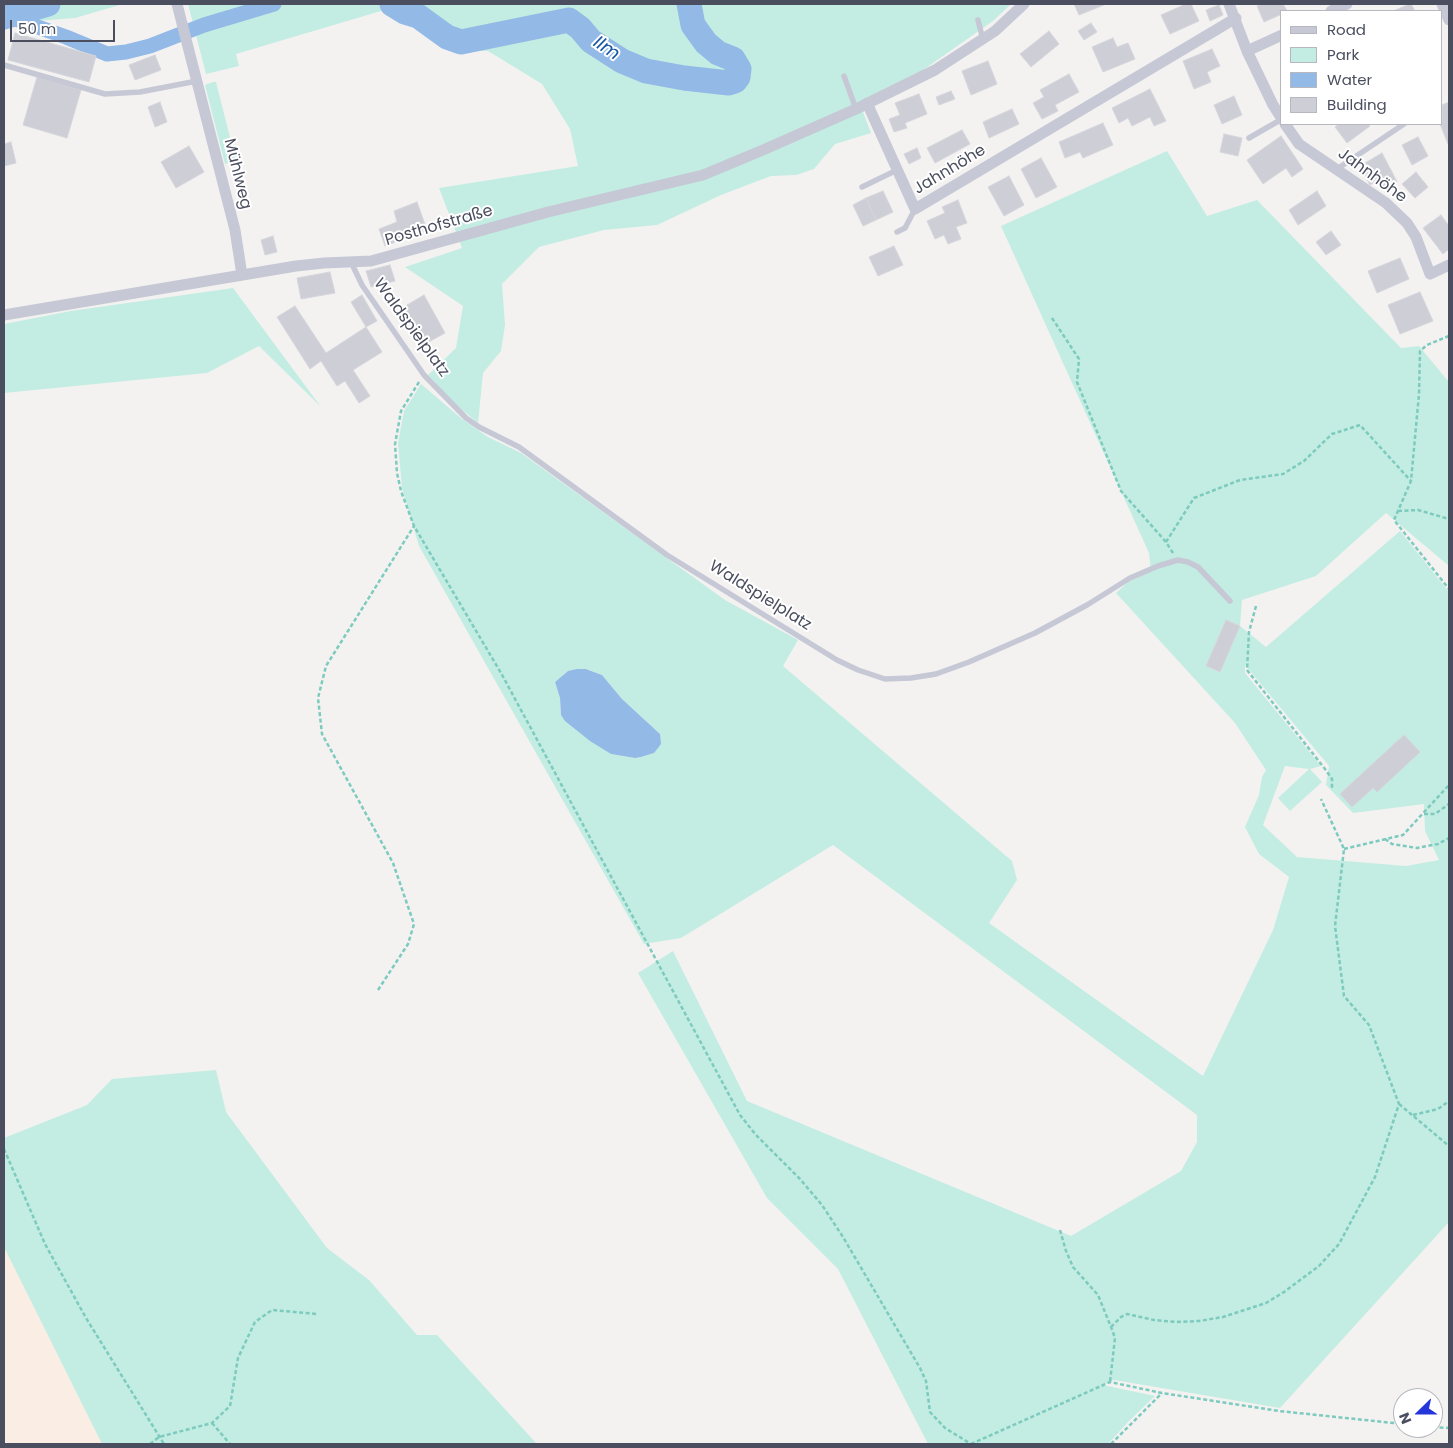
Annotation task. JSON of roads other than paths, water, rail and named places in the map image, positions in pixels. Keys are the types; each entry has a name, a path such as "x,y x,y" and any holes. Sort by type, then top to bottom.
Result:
{"street":[{"name":"Mühlweg","path":"177,4 235,230 242,275"},
{"path":"867,103 935,70 983,40 1024,4"},
{"path":"1229,4 1248,51 1280,116"},
{"path":"1333,10 1347,4"},
{"path":"1442,4 1449,20"},
{"name":"Jahnhöhe","path":"867,103 915,209 1236,18"},
{"path":"1248,51 1280,36"},
{"name":"Posthofstraße","path":"4,315 242,275 324,263 378,260 548,212 703,175 867,103"},
{"name":"Jahnhöhe","path":"1286,125 1299,144 1386,203 1406,223 1416,237 1430,274 1449,264"}],"lane":[{"path":"978,20 983,40"},
{"path":"4,66 105,94 140,92 197,81"},
{"path":"844,76 856,109"},
{"path":"1249,138 1280,120"},
{"path":"1337,169 1403,125"},
{"path":"862,188 897,170"},
{"path":"897,232 905,228 915,209"},
{"name":"Waldspielplatz","path":"351,262 362,285 424,375 466,418 479,427 519,447 667,555 837,660 858,670 885,679 911,678 936,674 969,662 1034,633 1087,605 1130,578 1168,562 1178,560 1198,567 1230,601"}],"water":[{"path":"586,669 602,675 622,699 660,734 661,744 654,753 635,758 611,754 590,741 565,721 561,715 560,698 555,682 568,671"}],"waterway":[{"name":"Ilm","path":"4,17 48,4"},
{"path":"7,16 107,54 126,52 150,46 204,25 274,4"},
{"name":"Ilm","path":"392,4 405,12 418,16 447,37 461,42 569,20 580,28 591,41 622,61 646,71 684,78 729,83 735,81 738,77 739,69 733,59 718,53 706,43 693,25 689,4"}]}
